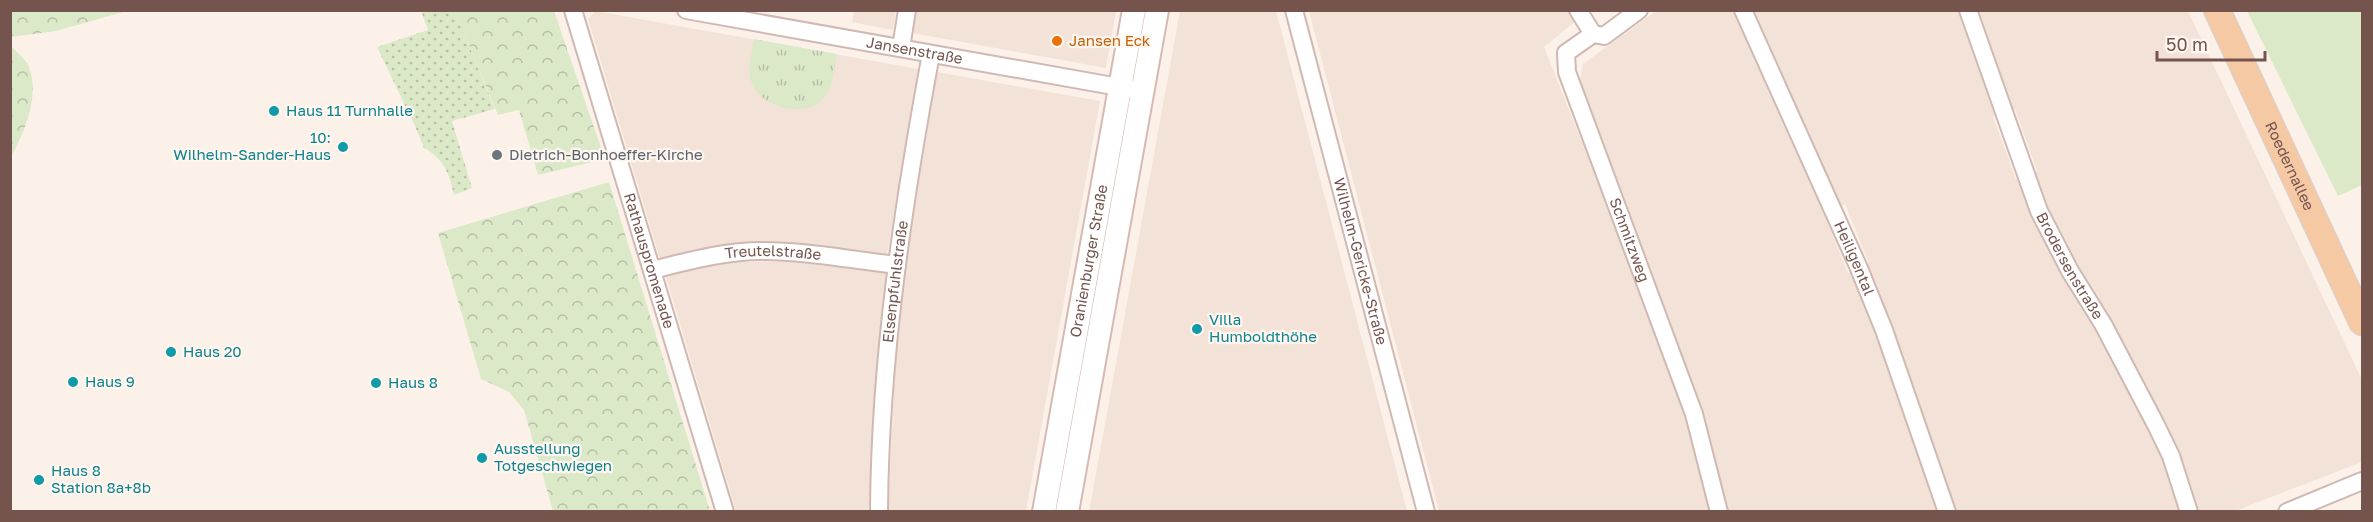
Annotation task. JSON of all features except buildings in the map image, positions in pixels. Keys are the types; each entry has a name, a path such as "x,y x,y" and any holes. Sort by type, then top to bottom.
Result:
{"main road":[{"name":"Oranienburger Straße","path":"1044,512 1134,10"},
{"name":"Oranienburger Straße","path":"1067,512 1157,10"},
{"name":"Roedernallee","path":"2217,10 2362,322"}],"street":[{"name":"Rathauspromenade","path":"573,10 725,512"},
{"name":"Jansenstraße","path":"686,10 723,14 931,54 1143,91"},
{"path":"901,48 907,10"},
{"name":"Wilhelm-Gericke-Straße","path":"1294,10 1426,512"},
{"path":"1578,10 1593,34"},
{"name":"Schmitzweg","path":"1639,10 1604,36 1593,34 1566,52 1567,72 1694,414 1719,512"},
{"name":"Heiligental","path":"1743,10 1779,87 1884,330 1947,512"},
{"name":"Brodersenstraße","path":"1968,10 2039,212 2070,271 2103,324 2156,425 2171,456 2189,512"},
{"name":"Elsenpfuhlstraße","path":"879,512 879,465 897,265 909,176 931,54"},
{"name":"Treutelstraße","path":"652,270 713,255 762,251 803,253 897,265"},
{"path":"2287,512 2362,481"}],"shaded area":[{"path":"595,11 919,69 887,255 802,245 728,245 660,259 588,19"},
{"path":"854,11 896,11 893,30 852,22"},
{"path":"915,11 1116,11 1106,68 912,33"},
{"path":"1180,11 1276,11 1407,511 1089,512"},
{"path":"1309,11 1572,11 1577,20 1544,47 1648,308 1689,419 1714,511 1439,511"},
{"path":"1656,11 1735,11 1776,92 1828,212 1824,214 1848,273 1852,272 1880,335 1942,511 1727,511 1700,413 1603,157 1608,154 1580,81 1583,64"},
{"path":"1750,11 1961,11 1997,115 1993,117 2016,179 2020,178 2153,428 2184,511 1952,511 1865,265 1869,263 1845,204 1840,206"},
{"path":"1977,11 2188,11 2362,380 2362,462 2235,511 2197,511 2176,456 2045,205 2033,173 2037,171 2015,109 2011,110"},
{"path":"937,72 1100,101 1026,511 888,512 896,353 905,267"},
{"path":"738,262 793,262 886,273 878,347 870,511 736,511 666,277 705,266"}],"green space":[{"path":"10,11 127,11 56,31 11,37"},
{"path":"421,11 455,11 495,109 452,121 472,188 454,195 445,167 424,148 377,47 428,30"},
{"path":"455,11 554,11 605,159 538,175 519,110 498,115"},
{"path":"2247,11 2362,11 2362,185 2338,196"},
{"path":"754,39 837,54 828,91 821,101 804,109 793,109 764,99 750,79"},
{"path":"11,46 28,64 33,89 26,124 11,157"},
{"path":"609,182 710,511 553,511 524,410 509,392 481,379 438,233"}],"place":[{"name":"Jansen Eck","path":"1057,41"},
{"name":"Haus 11 Turnhalle","path":"274,111"},
{"name":"10: Wilhelm-Sander-Haus","path":"343,147"},
{"name":"Dietrich-Bonhoeffer-Kirche","path":"497,155"},
{"name":"Villa Humboldthöhe","path":"1197,329"},
{"name":"Haus 20","path":"171,352"},
{"name":"Haus 9","path":"73,382"},
{"name":"Haus 8","path":"376,383"},
{"name":"Ausstellung Totgeschwiegen","path":"482,458"},
{"name":"Haus 8 Station 8a+8b","path":"39,480"}]}
